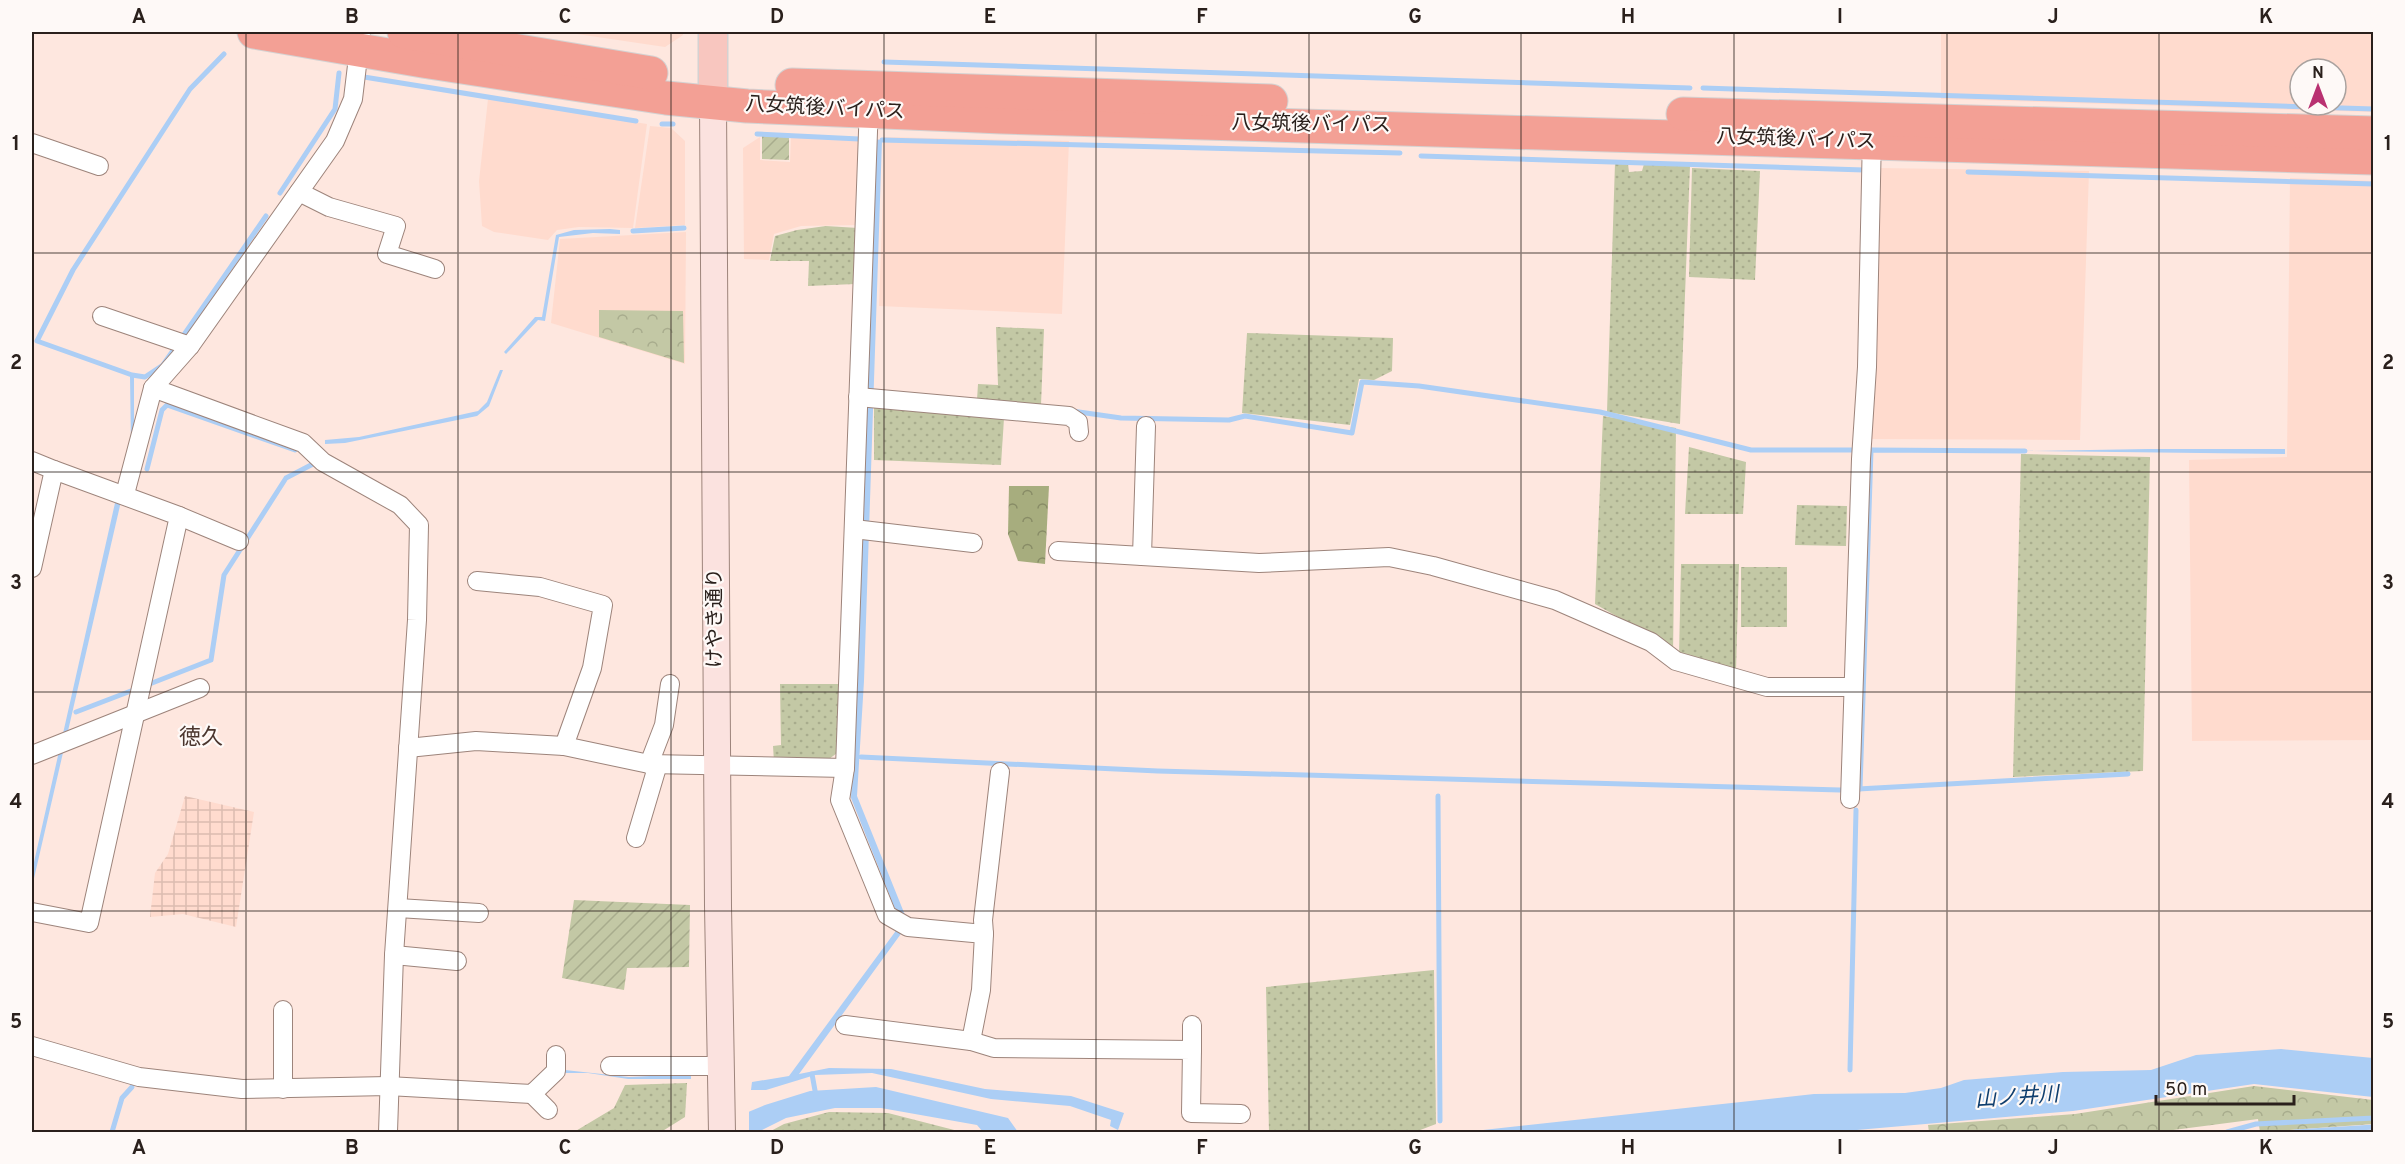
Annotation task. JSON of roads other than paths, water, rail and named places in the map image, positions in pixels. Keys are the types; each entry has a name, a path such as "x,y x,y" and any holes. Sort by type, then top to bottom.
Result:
{"highway":[{"name":"八女筑後バイパス","path":"254,32 360,40 434,63 713,93 1872,131 2373,158"},
{"name":"八女筑後バイパス","path":"404,32 713,93"},
{"name":"八女筑後バイパス","path":"1872,131 2373,133"}],"main road":[{"path":"713,32 713,93"}],"street":[{"path":"125,494 153,388 190,346 335,141 353,99 360,40"},
{"name":"けやき通り","path":"713,93 717,767 722,1121"},
{"path":"869,99 866,397 845,768 840,800 887,915 902,925 984,934"},
{"path":"1850,799 1861,451 1867,367 1872,131"},
{"path":"32,143 99,166"},
{"path":"298,192 329,207 396,226 387,254 435,269"},
{"path":"102,316 190,346"},
{"path":"153,388 303,443 323,462 400,505 419,525 417,621 393,955 388,1132"},
{"path":"866,397 1069,416 1078,422 1079,432"},
{"path":"1142,556 1146,426"},
{"path":"32,461 125,494 239,541"},
{"path":"32,568 54,470"},
{"path":"32,912 89,923 179,516"},
{"path":"860,530 973,543"},
{"path":"1058,551 1259,563 1389,557 1433,566 1556,600 1652,642 1676,661 1710,671 1767,687 1852,687"},
{"path":"477,581 540,587 603,605 592,668 564,746"},
{"path":"636,838 664,725 670,684"},
{"path":"32,755 200,688"},
{"path":"408,748 476,741 564,746 654,764 845,768"},
{"path":"971,1041 981,990 983,920 1000,772"},
{"path":"398,908 479,913"},
{"path":"393,955 457,961"},
{"path":"283,1010 283,1089"},
{"path":"845,1024 971,1041 994,1048 1192,1050"},
{"path":"1192,1025 1191,1113 1241,1114"},
{"path":"32,1046 139,1077 242,1089 388,1086 532,1094 548,1110"},
{"path":"532,1094 556,1071 556,1055"},
{"path":"610,1066 721,1066"}],"water":[{"path":"873,139 882,140 864,681 857,796 905,915 903,931 799,1074 829,1068 891,1069 985,1089 1071,1096 1124,1113 1118,1130 1110,1126 1111,1120 1070,1106 991,1099 872,1073 815,1075 766,1090 751,1090 752,1082 789,1076 895,932 897,914 851,798"},
{"path":"574,230 620,230 620,234 593,233 559,237 545,321 538,320 506,354 504,352 535,317 542,317 556,235"},
{"path":"500,370 503,370 489,406 477,416 345,443 325,444 325,440 359,437 478,411 487,402"},
{"path":"130,376 134,376 134,445 32,887 32,871 115,503 131,446"},
{"path":"2285,449 2285,454 2025,451"},
{"name":"山ノ井川","path":"2281,1049 2373,1058 2373,1097 2254,1084 2073,1111 1834,1132 1465,1132 1814,1094 1905,1093 1941,1088 1964,1080 2063,1072 2151,1070 2196,1055"},
{"path":"565,1070 629,1077 691,1074 691,1079 628,1079 588,1073 565,1073 554,1083"},
{"path":"876,1087 1008,1118 1018,1132 983,1132 977,1125 881,1108 835,1108 786,1118 758,1132 700,1132 765,1105 810,1091"}],"waterway":[{"path":"224,54 190,89 73,270 37,341 132,375 145,377 163,365 266,216"},
{"path":"884,62 1690,88"},
{"path":"280,193 335,109 339,73"},
{"path":"364,77 636,121"},
{"path":"1703,88 2374,109"},
{"path":"662,124 673,124"},
{"path":"757,134 859,139"},
{"path":"882,140 1400,153"},
{"path":"1421,156 1864,170"},
{"path":"1968,172 2374,184"},
{"path":"633,231 684,228"},
{"path":"1072,411 1121,418 1229,420 1245,416 1352,433 1362,382 1419,386 1600,412 1751,450 1871,450"},
{"path":"147,469 162,410 167,405 295,450"},
{"path":"1860,789 1871,450 2025,451"},
{"path":"147,685 211,660 224,575 286,478 313,464"},
{"path":"76,712 136,689"},
{"path":"861,757 1158,771 1840,790 2128,774"},
{"path":"1438,796 1440,1121"},
{"path":"1850,1070 1856,810"},
{"path":"812,1074 816,1096"},
{"path":"112,1132 122,1098 132,1087"},
{"path":"2227,1132 2256,1124 2374,1118"},
{"path":"2295,1132 2374,1127"}],"district":[{"name":"徳久","path":"201,738"}]}
